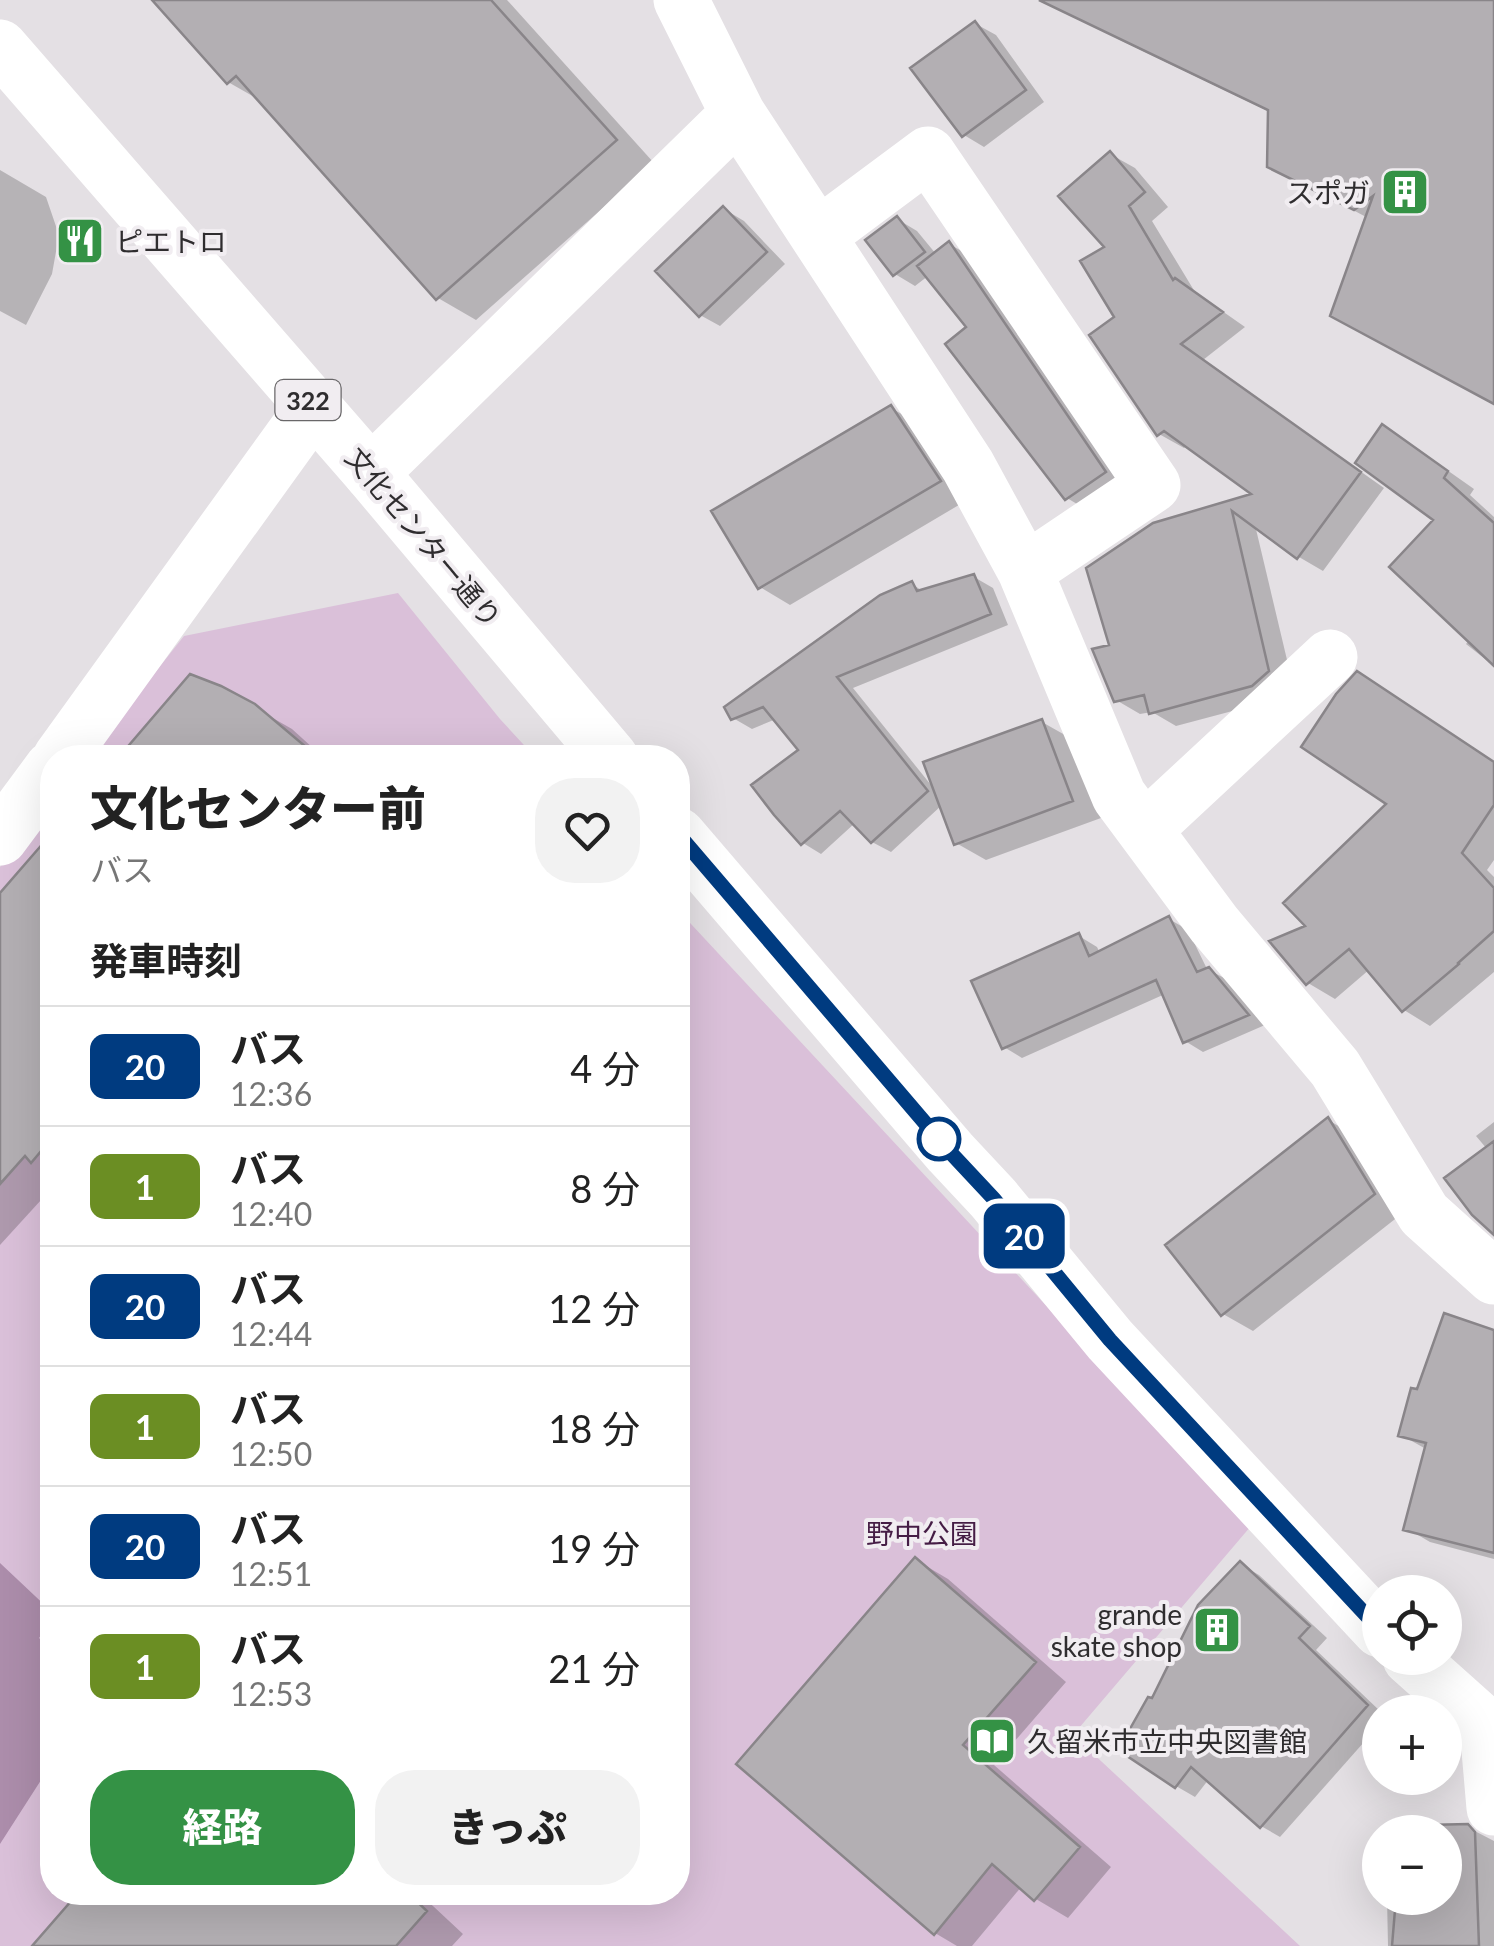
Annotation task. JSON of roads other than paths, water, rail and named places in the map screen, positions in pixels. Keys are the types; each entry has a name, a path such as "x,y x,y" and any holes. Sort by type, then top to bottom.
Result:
{"main road":[{"path":"682,0 738,114 968,466 1026,570 1120,796 1214,924 1335,1068 1424,1214 1494,1278"},
{"name":"文化センター通り","path":"0,48 372,473 599,745"},
{"path":"372,473 738,114"},
{"path":"819,235 928,154 1154,485 1026,570"},
{"path":"69,745 314,406"},
{"path":"1144,830 1330,658"},
{"path":"0,838 40,784"},
{"path":"690,848 993,1198 1110,1340 1362,1611"},
{"path":"1429,1675 1490,1730 1494,1808"}],"place":[{"name":"スポガ","path":"1405,192"},
{"name":"ピエトロ","path":"80,241"},
{"name":"grande skate shop","path":"1217,1630"},
{"name":"久留米市立中央図書館","path":"992,1741"}],"park label":[{"name":"野中公園","path":"922,1533"}]}
